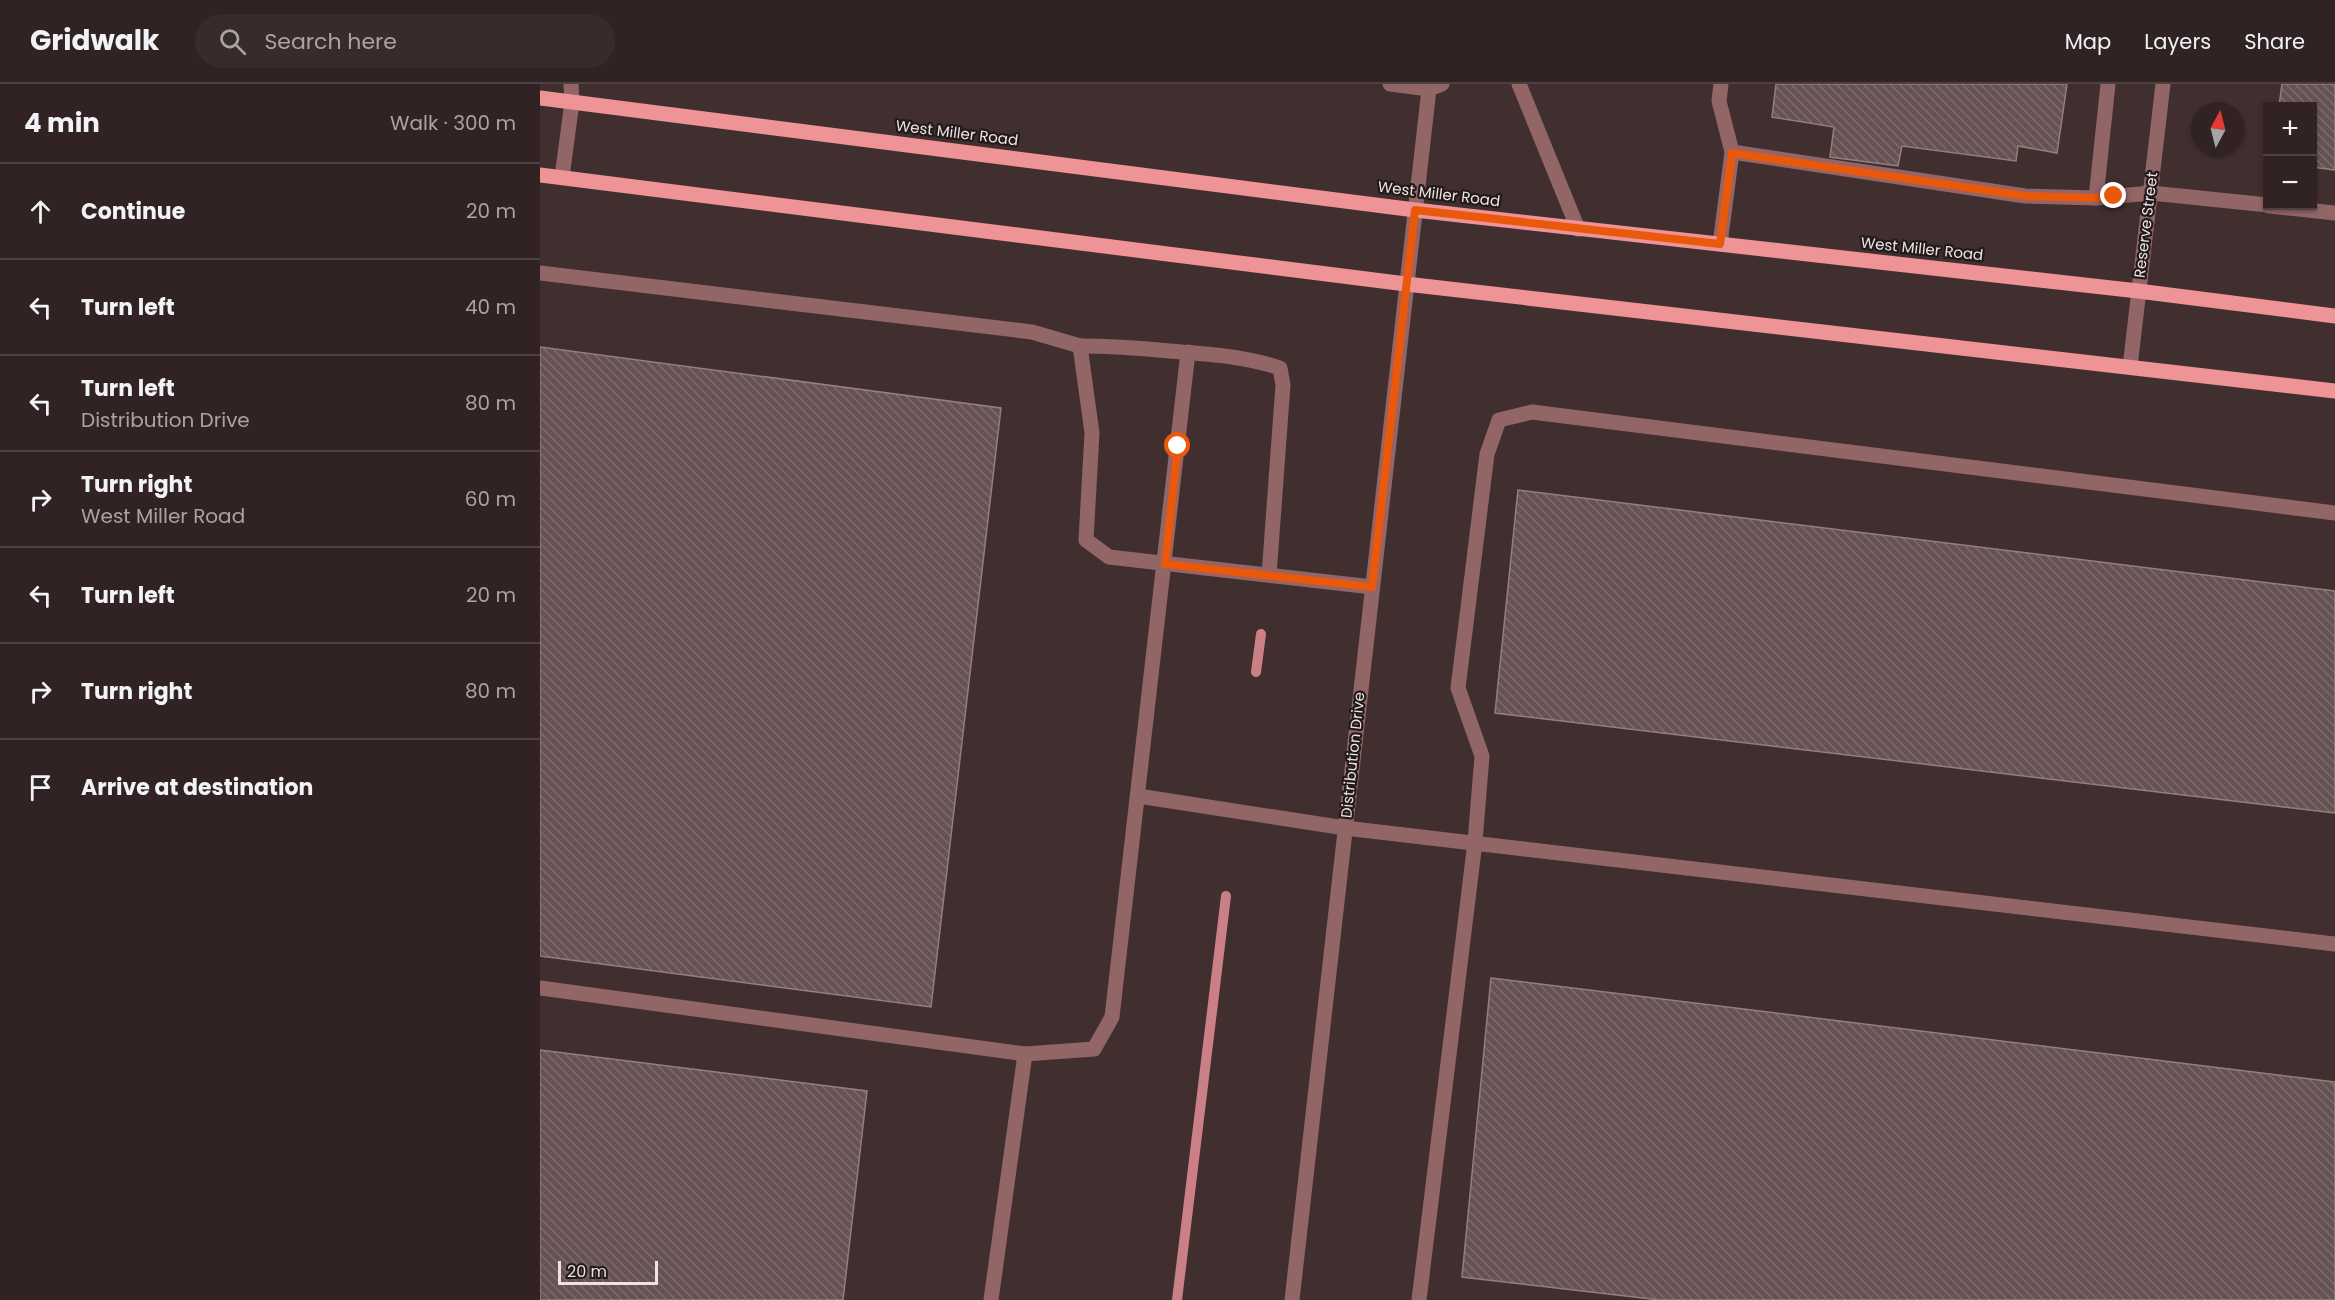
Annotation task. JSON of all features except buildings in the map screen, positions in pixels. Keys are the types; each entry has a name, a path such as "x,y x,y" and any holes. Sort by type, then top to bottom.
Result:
{"main road":[{"name":"West Miller Road","path":"540,98 1415,210 2138,291 2335,316"},
{"path":"540,175 1406,284 2335,391"}],"street":[{"path":"562,177 572,102 571,84"},
{"path":"1390,84 1435,86"},
{"path":"1519,84 1578,229"},
{"path":"1720,244 1732,153 1719,101 1721,84"},
{"path":"2096,198 2108,84"},
{"name":"Reserve Street","path":"2130,367 2163,84"},
{"name":"Distribution Drive","path":"1292,1300 1406,284 1415,210 1435,86"},
{"path":"1732,153 2025,196 2096,198 2151,193 2263,204"},
{"path":"2310,210 2335,213"},
{"path":"540,273 1032,332 1080,345 1128,346 1252,360 1280,368 1283,385 1269,575"},
{"path":"1080,345 1092,433 1086,540 1109,557 1372,587"},
{"path":"540,988 1025,1054 1094,1049 1112,1017 1188,352"},
{"path":"1419,1300 1475,842 1482,756 1458,688 1486,454 1499,420 1532,412 2335,513"},
{"path":"1138,795 1345,828 2335,944"},
{"path":"991,1300 1025,1054"}],"waterway":[{"path":"1256,672 1261,634"},
{"path":"1177,1300 1226,896"}],"route":[{"path":"1178,446 1165,564 1372,587 1415,210 1720,244 1732,153 2025,196 2096,198 2114,196"}]}
